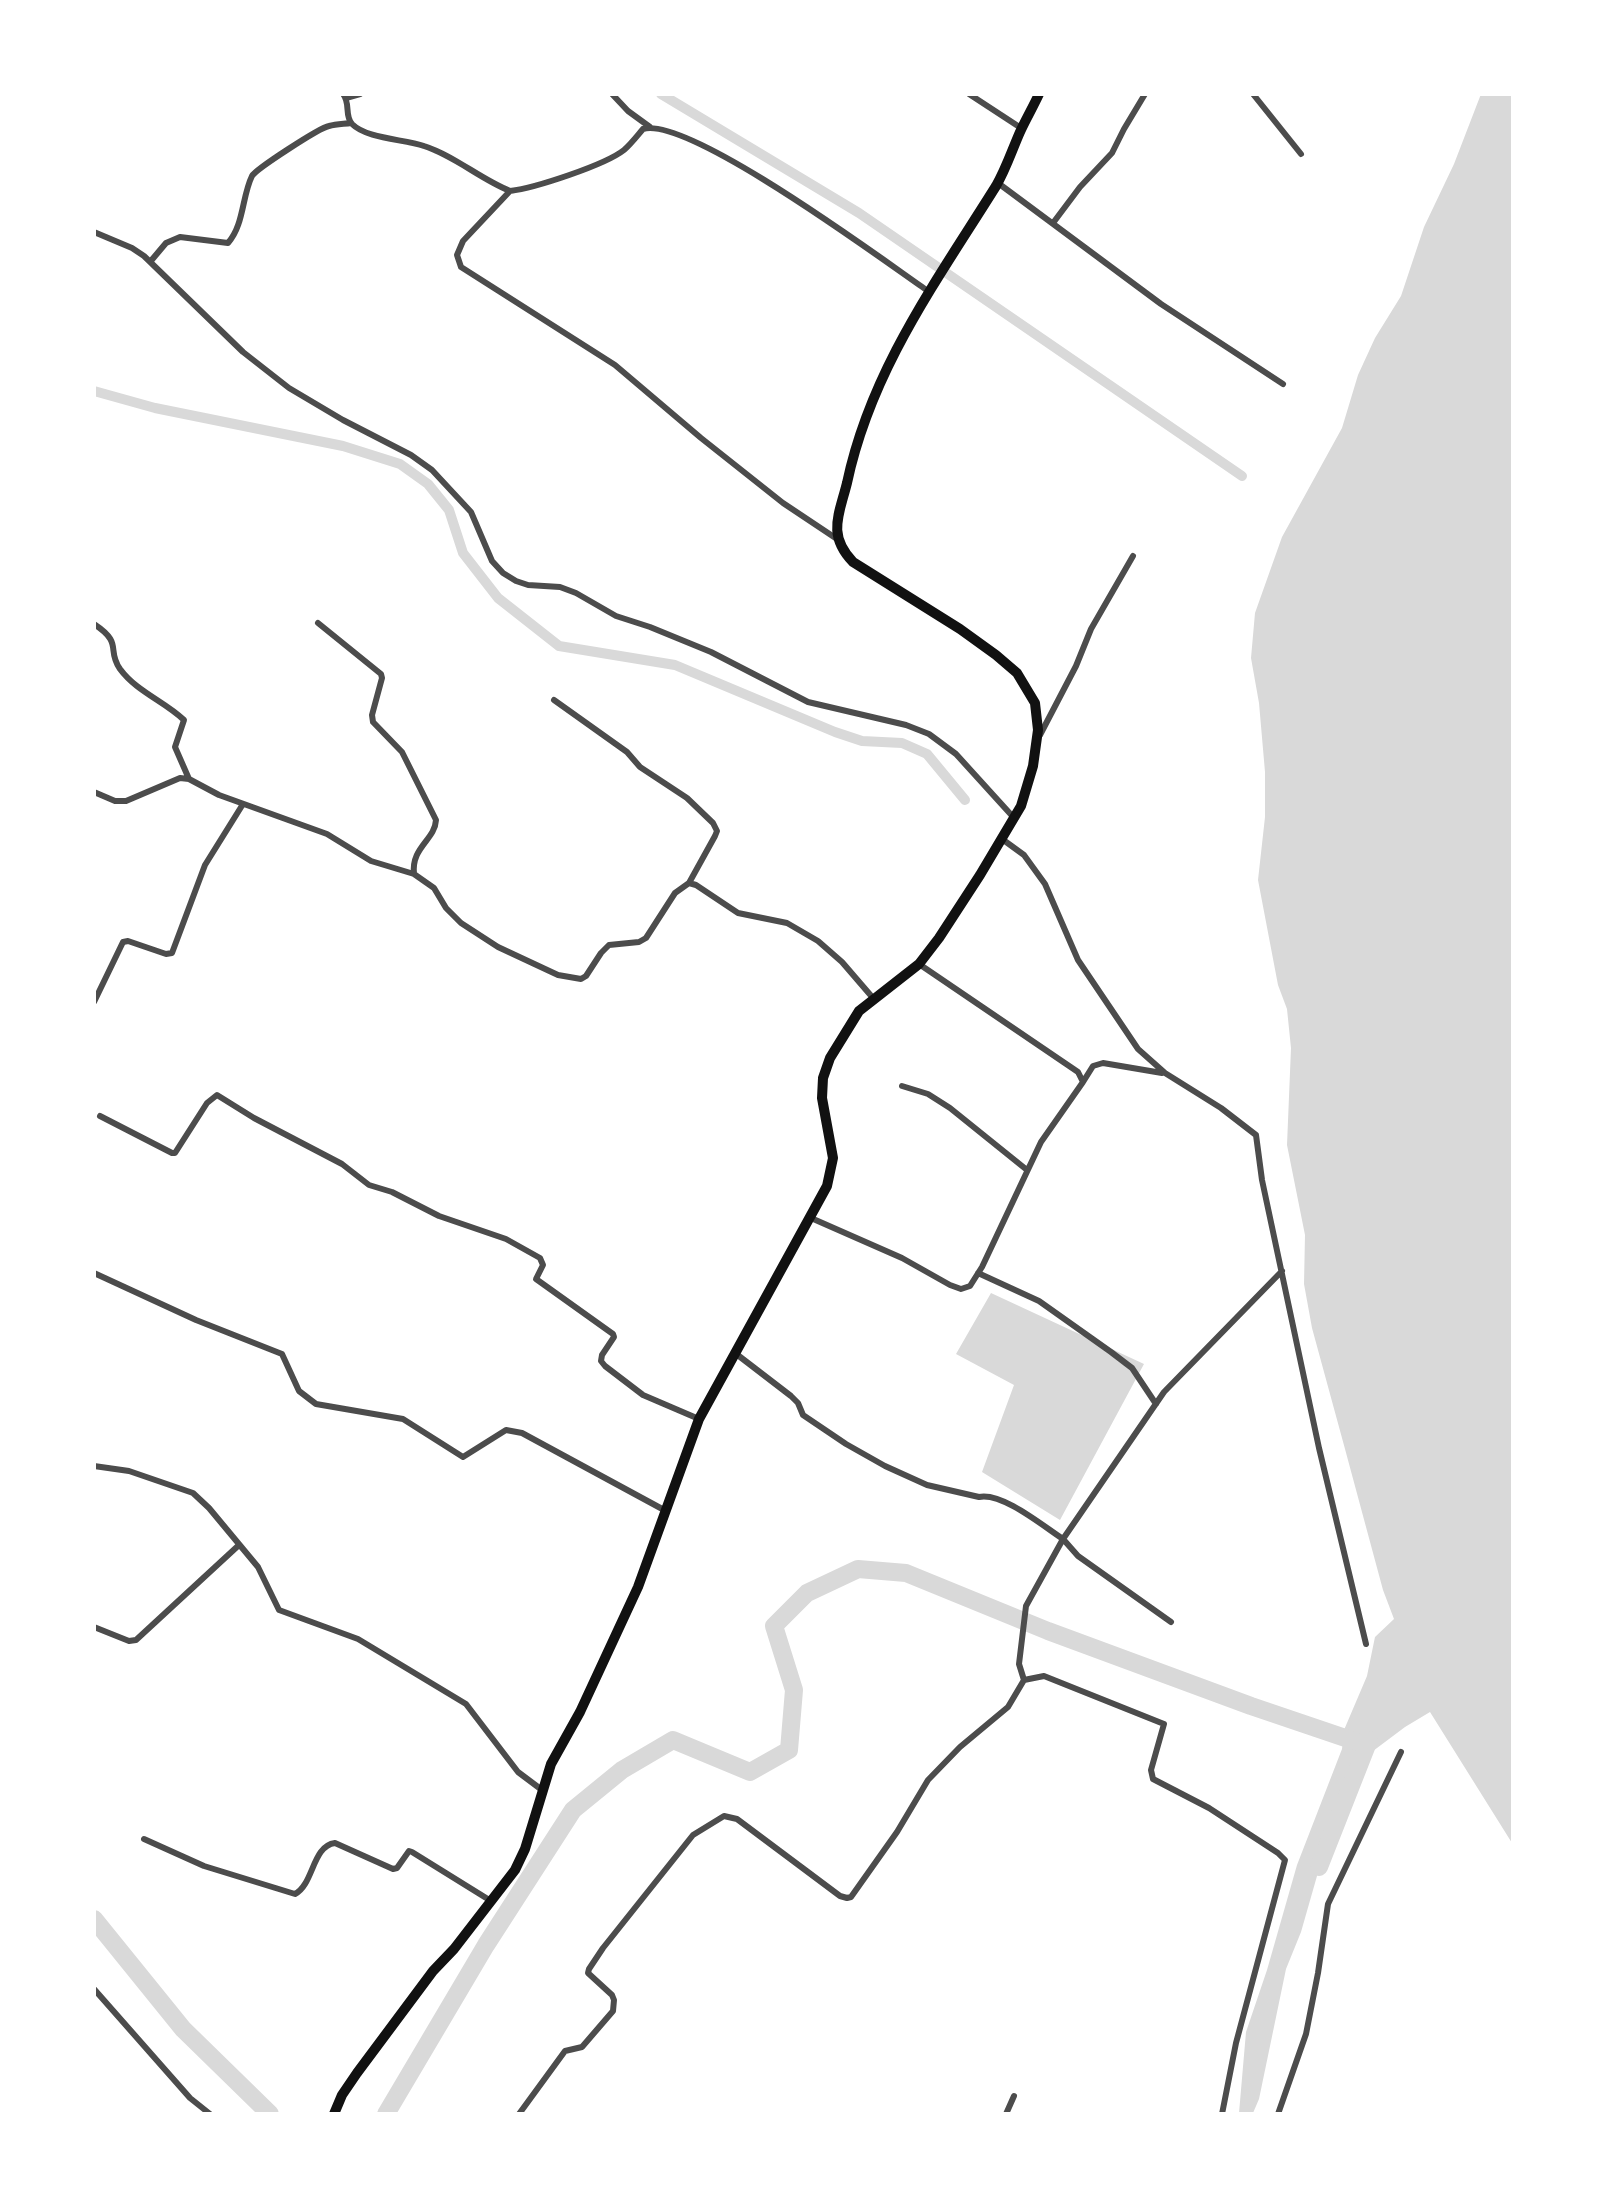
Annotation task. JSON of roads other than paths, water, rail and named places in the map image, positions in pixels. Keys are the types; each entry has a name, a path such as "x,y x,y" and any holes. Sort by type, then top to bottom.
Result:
{"main road":[{"path":"334,2113 342,2095 364,2062 491,1901 514,1870 525,1849 553,1760 580,1712 638,1587 699,1419 827,1186 833,1158 822,1098 822,1079 830,1058 859,1011 919,964 939,938 1021,806 1033,766 1038,730 1035,703 1017,673 996,654 960,629 853,562 842,550 837,539 852,457 874,394 930,287 998,183 1021,128 1039,94"}],"street":[{"path":"359,94 345,96 349,106 348,116 351,123 368,134 427,147 510,191"},
{"path":"612,94 628,111 650,127"},
{"path":"969,94 1021,128"},
{"path":"1053,223 1080,187 1112,153 1145,94"},
{"path":"1253,94 1301,154"},
{"path":"150,262 166,243 180,237 228,243 245,205 252,176 262,165 290,150 314,132 329,125 351,123"},
{"path":"837,539 783,503 615,365 461,267 457,255 463,242 510,191 543,183 601,162 627,148 643,129 650,127 667,130 694,142 764,179 930,287"},
{"path":"998,183 1161,304 1283,384"},
{"path":"94,232 132,248 150,262 243,352 289,388 411,455 432,470 471,512 492,561 503,573 528,585 560,587 576,593 616,616 711,652 808,702 896,722 929,734 956,754 1015,819"},
{"path":"1036,743 1076,666 1091,629 1133,556"},
{"path":"318,623 381,674 372,715 373,722 402,752 436,820 434,830 418,851 413,866 414,874"},
{"path":"94,624 108,633 113,640 118,666 136,688 148,692 184,720 175,747 189,779"},
{"path":"94,792 115,801 126,801 180,778 189,779 243,804 327,834 371,861 414,874 434,888 446,908 461,923 498,947 558,975 581,979 609,945 639,942 646,938 675,893 689,883 717,831 713,822 687,798 640,767 627,752 554,700"},
{"path":"94,1002 123,942 128,941 166,954 172,953 205,865 243,804"},
{"path":"1002,839 1024,855 1045,884 1078,960 1124,1031 1145,1056 1165,1073 1221,1108 1256,1135 1262,1180 1318,1448 1366,1644"},
{"path":"689,883 703,888 738,914 787,923 818,941 842,962 873,998"},
{"path":"919,964 1078,1072 1083,1082"},
{"path":"811,1218 902,1258 950,1286 961,1289 970,1286 1041,1142 1093,1066 1103,1063 1165,1073"},
{"path":"902,1086 928,1094 950,1108 1027,1170"},
{"path":"100,1116 176,1153 207,1103 216,1095 342,1164 369,1185 392,1192 439,1216 506,1240 540,1258 543,1265 536,1279 613,1334 614,1337 602,1355 601,1361 605,1366 643,1395 699,1419"},
{"path":"519,2113 565,2051 582,2046 613,2011 612,1995 588,1973 589,1969 693,1835 724,1816 737,1819 840,1896 851,1896 897,1832 928,1780 960,1747 1008,1707 1024,1680 1019,1664 1026,1606 1063,1539 1164,1392 1282,1271"},
{"path":"94,1273 196,1320 282,1354 299,1391 316,1404 403,1419 463,1457 506,1430 522,1433 666,1511"},
{"path":"978,1273 1039,1301 1111,1352 1132,1368 1156,1404"},
{"path":"735,1353 798,1403 803,1415 846,1444 927,1485 979,1497 988,1495 1000,1500 1063,1539 1078,1556 1171,1622"},
{"path":"94,1466 129,1471 193,1493 209,1508 258,1567 279,1611 358,1639 466,1704 518,1772 542,1790"},
{"path":"94,1627 129,1641 136,1640 239,1545"},
{"path":"1024,1680 1045,1676 1164,1724 1150,1770 1153,1779 1209,1808 1279,1853 1285,1860 1236,2043 1222,2113"},
{"path":"1278,2113 1306,2034 1328,1904 1401,1752"},
{"path":"144,1839 204,1866 295,1894 303,1890 323,1849 330,1843 393,1869 397,1868 409,1851 491,1901"},
{"path":"94,1989 190,2098 210,2113"},
{"path":"1006,2113 1014,2096"}],"waterway":[{"path":"661,94 859,213 1242,476"},
{"path":"94,391 155,408 343,446 400,464 428,484 449,510 463,553 498,598 559,646 675,665 835,732 862,741 902,743 927,754 965,800"},
{"path":"386,2114 486,1945 573,1810 622,1770 673,1740 750,1772 789,1750 794,1690 774,1626 807,1593 858,1569 906,1573 1048,1631 1366,1745"},
{"path":"1319,1867 1369,1740"},
{"path":"94,1919 183,2029 270,2114"}]}
